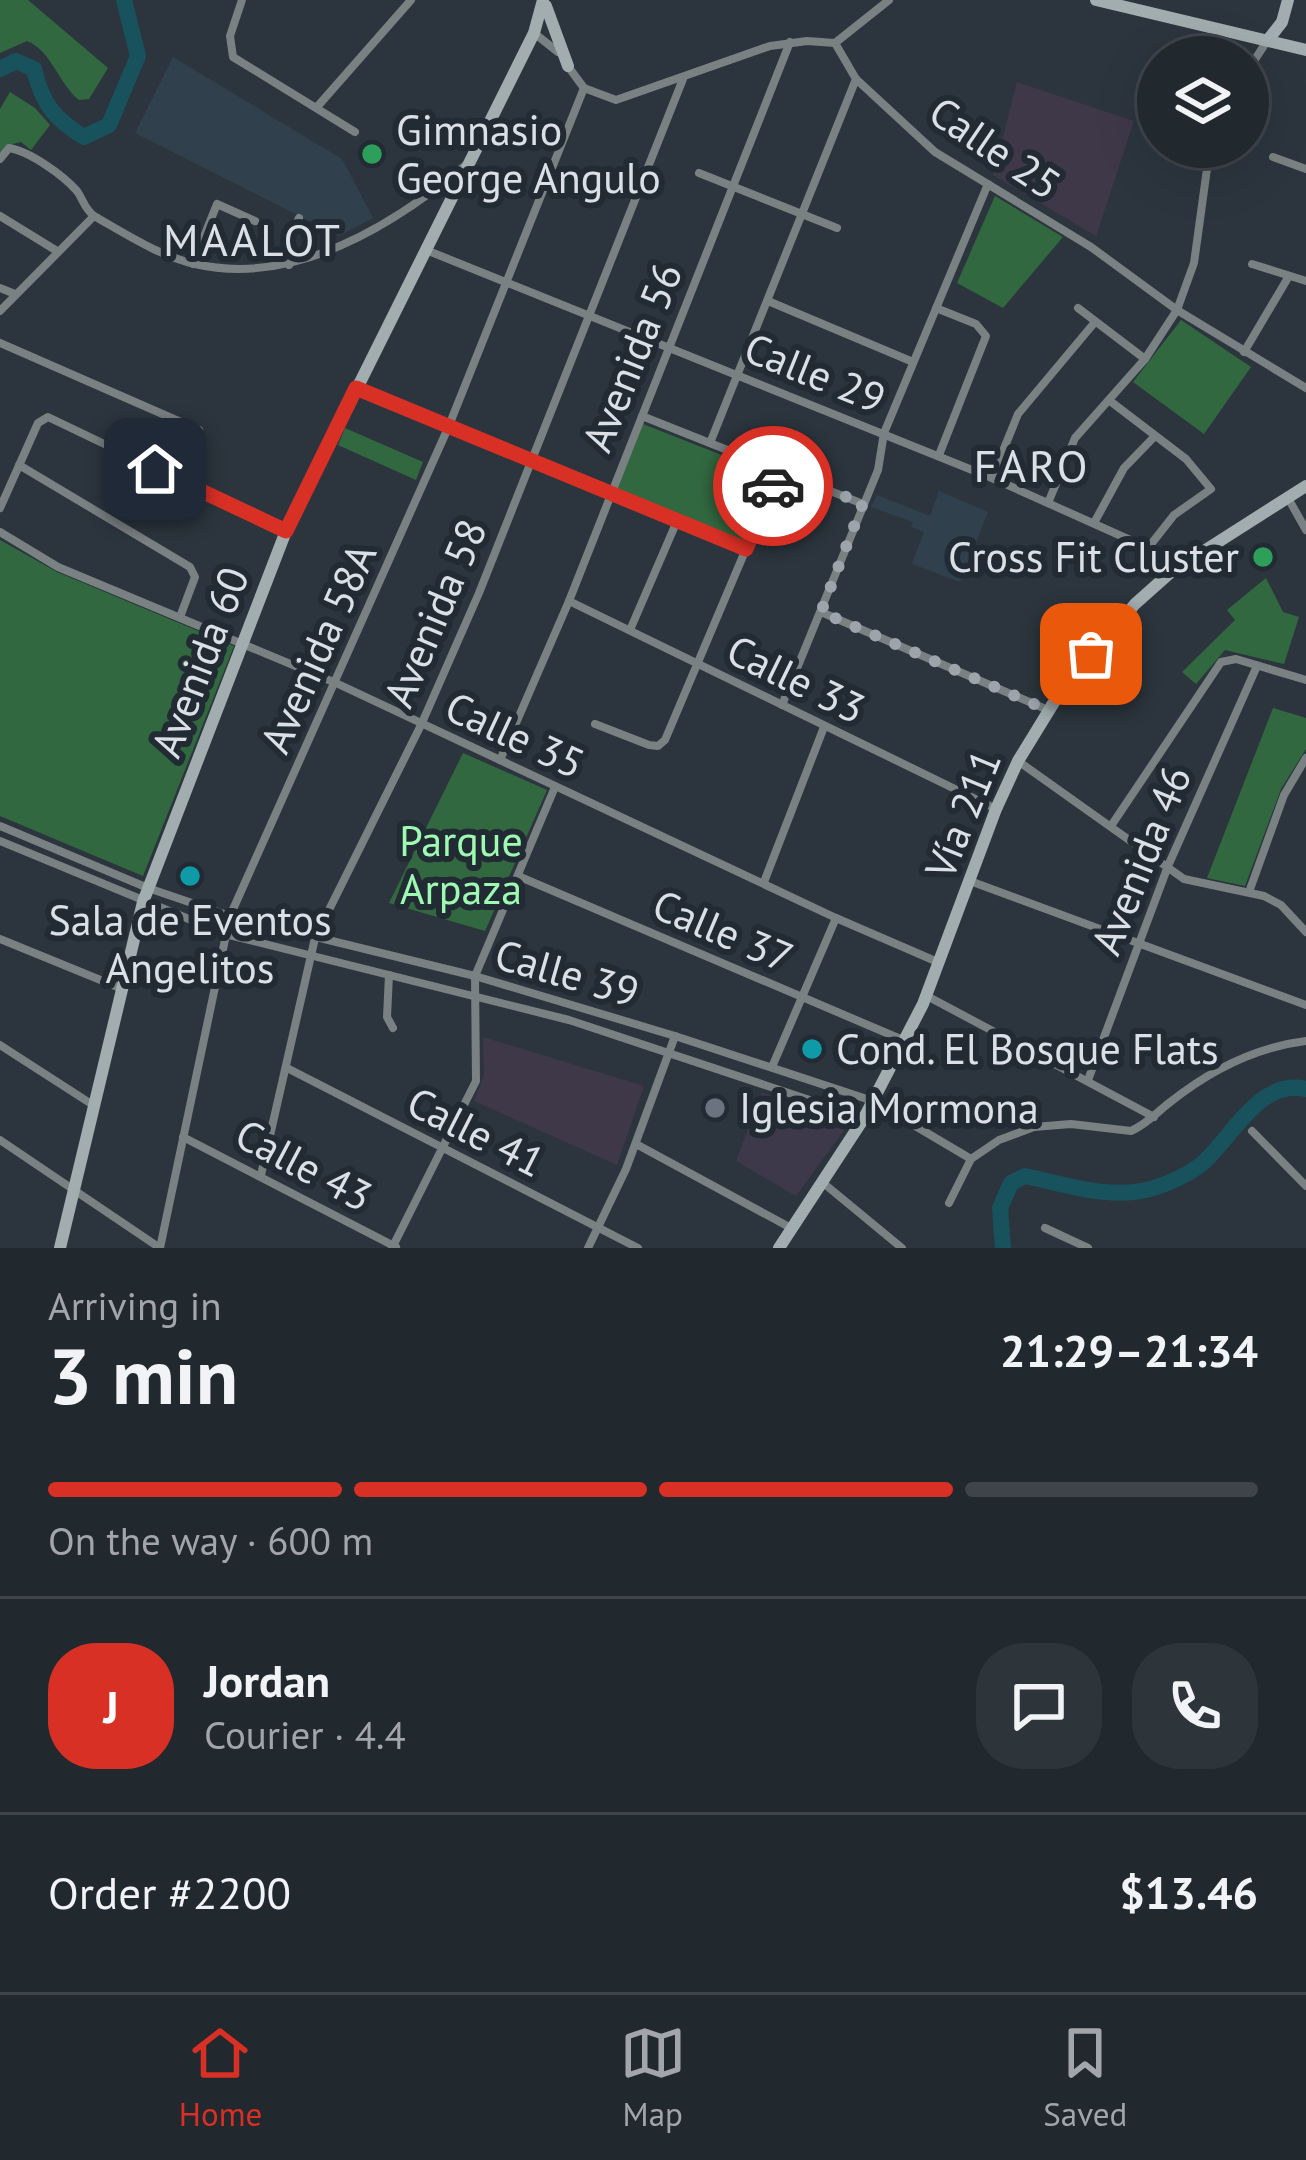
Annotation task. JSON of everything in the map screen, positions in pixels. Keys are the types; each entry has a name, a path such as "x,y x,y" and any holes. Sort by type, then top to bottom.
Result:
{"street":[{"path":"242,0 230,49 233,57 355,132"},
{"path":"316,108 411,0"},
{"path":"544,0 568,66"},
{"name":"Avenida 60","path":"60,1248 145,895 286,531 534,32 544,0"},
{"path":"534,32 552,44 584,88 616,100 790,42 835,44 890,0"},
{"path":"1096,0 1251,36"},
{"path":"1269,39 1282,22 1288,0"},
{"path":"1269,40 1306,50"},
{"name":"Avenida 56","path":"500,760 569,601 790,42"},
{"name":"Calle 25","path":"835,44 856,79 935,152 1306,388"},
{"name":"Avenida 58","path":"261,1175 315,938 421,725 683,79"},
{"path":"710,443 856,79"},
{"name":"Avenida 58A","path":"160,1248 230,916 448,428 584,88"},
{"path":"0,159 9,148 22,150 75,189 94,216 158,251 193,264 259,268 289,265 327,251 393,215 472,159"},
{"path":"1273,157 1306,169"},
{"path":"1048,503 1075,438 1145,359 1177,310 1194,263 1207,168"},
{"path":"699,172 837,228"},
{"path":"782,705 878,470 884,433 988,184"},
{"path":"193,264 218,204 255,220"},
{"path":"0,216 57,251"},
{"path":"0,311 94,216"},
{"path":"289,265 285,249 299,218"},
{"name":"Calle 29","path":"426,250 992,478 1148,548 1171,572"},
{"path":"1252,263 1306,281"},
{"path":"1244,352 1289,276"},
{"path":"0,288 15,294"},
{"path":"768,301 913,362"},
{"path":"936,308 976,324 986,336 938,455"},
{"path":"1078,308 1145,359"},
{"path":"992,478 1018,414 1095,322"},
{"path":"0,344 199,430"},
{"path":"356,388 746,549"},
{"path":"1110,401 1186,459 1211,489 1174,515 1148,548"},
{"path":"642,416 863,503"},
{"path":"0,508 42,418 286,531"},
{"path":"1094,523 1124,468 1155,436"},
{"path":"19,465 181,560 195,577 180,617"},
{"path":"595,724 658,746 665,740 779,472"},
{"name":"Vía 211","path":"779,1248 864,1118 927,996 997,809 1018,760 1048,710 1091,654 1171,572 1306,487"},
{"path":"1288,498 1306,530"},
{"path":"630,630 677,521"},
{"name":"Calle 35","path":"0,532 58,567 336,683 836,919 940,963"},
{"name":"Calle 33","path":"569,601 997,809"},
{"path":"821,612 1048,710"},
{"path":"1111,826 1221,662 1236,659 1306,680"},
{"name":"Avenida 46","path":"1088,1080 1168,866 1257,666"},
{"path":"764,882 824,727"},
{"path":"1249,892 1283,794 1306,758"},
{"path":"1018,760 1184,879 1249,892 1281,905 1306,932"},
{"path":"394,1247 471,1094 478,1070 475,976 555,787"},
{"name":"Calle 39","path":"0,826 225,934 473,995 670,1052 864,1118"},
{"name":"Calle 39","path":"0,841 145,895 475,976 772,1067 873,1101 970,1160"},
{"name":"Calle 37","path":"518,876 904,1041"},
{"path":"970,881 1306,1005"},
{"path":"772,1067 836,919"},
{"path":"0,939 120,988"},
{"path":"389,975 387,1017 393,1028"},
{"path":"927,996 1154,1117"},
{"path":"588,1248 636,1144 675,1036"},
{"path":"949,1203 970,1160 999,1141 1034,1127 1071,1124 1131,1131 1248,1054 1306,1041"},
{"path":"0,1045 93,1105"},
{"name":"Calle 41","path":"286,1067 638,1248"},
{"path":"1252,1131 1306,1186"},
{"name":"Calle 43","path":"182,1137 394,1247"},
{"path":"0,1140 160,1248"},
{"path":"636,1144 790,1228"},
{"path":"822,1182 902,1248"},
{"path":"1046,1228 1088,1248"}],"shaded area":[{"path":"173,57 342,159 373,218 339,236 135,133"},
{"path":"1017,82 1134,121 1096,236 993,175"},
{"path":"939,491 988,512 960,582 912,564 924,532 911,527 913,522 871,507 877,495 930,516"},
{"path":"483,1037 644,1086 617,1165 474,1101 484,1075"},
{"path":"762,1093 850,1122 796,1196 736,1161"}],"green space":[{"path":"0,0 28,0 108,68 89,99 79,100 43,52 27,41 0,53"},
{"path":"10,92 50,125 31,150 21,142 12,144 0,161 0,109"},
{"path":"995,196 1063,237 1003,308 957,283"},
{"path":"1181,320 1251,367 1204,434 1133,382"},
{"path":"643,424 772,475 745,543 617,490"},
{"path":"345,428 423,462 416,480 338,445"},
{"path":"0,540 57,572 234,646 143,876 0,816"},
{"path":"1266,578 1283,612 1299,617 1284,664 1225,650 1196,684 1182,672 1235,620 1227,610"},
{"path":"1273,708 1306,718 1306,749 1281,789 1245,886 1207,878"},
{"name":"Parque Arpaza","path":"463,753 547,790 485,931 389,903"}],"waterway":[{"path":"0,69 16,61 34,69 51,109 84,137 109,125 138,56 124,0"},
{"path":"1003,1248 1000,1208 1011,1183 1025,1176 1100,1192 1153,1188 1199,1166 1262,1100 1290,1088 1306,1089"}],"way so far":[{"path":"773,486 779,472 863,503 821,612 1048,710 1091,654"}],"place":[{"name":"Gimnasio George Angulo","path":"372,154"},
{"name":"Cross Fit Cluster","path":"1263,557"},
{"name":"Sala de Eventos Angelitos","path":"190,876"},
{"name":"Cond. El Bosque Flats","path":"812,1049"},
{"name":"Iglesia Mormona","path":"715,1108"}],"district":[{"name":"MAALOT","path":"253,240"},
{"name":"FARO","path":"1032,466"}],"route":[{"path":"155,469 286,531 356,388 746,549 773,486"}]}
